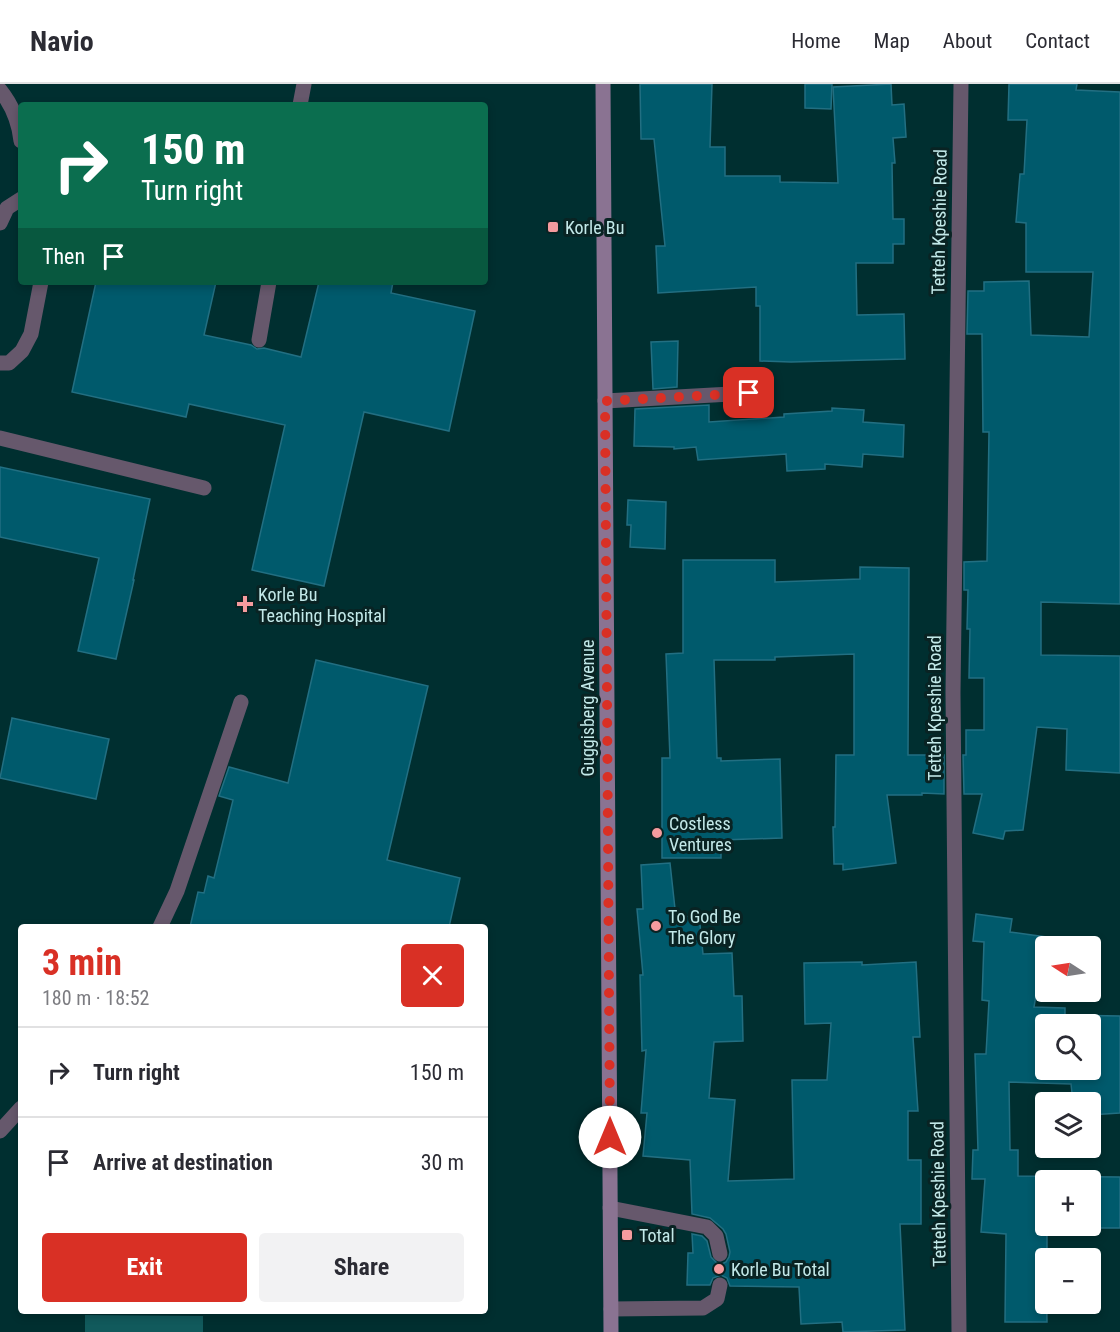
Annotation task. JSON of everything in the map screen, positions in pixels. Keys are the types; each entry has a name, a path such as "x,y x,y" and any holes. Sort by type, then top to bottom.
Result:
{"main road":[{"name":"Guggisberg Avenue","path":"603,84 611,1332"}],"street":[{"path":"301,102 304,84"},
{"name":"Tetteh Kpeshie Road","path":"959,1332 953,693 961,84"},
{"path":"0,90 8,100 18,122"},
{"path":"0,224 7,208 18,201"},
{"path":"0,363 9,363 22,351 31,333 40,285"},
{"path":"259,340 269,285"},
{"path":"605,401 749,393"},
{"path":"0,438 204,488"},
{"path":"161,924 177,891 241,702"},
{"path":"0,1131 18,1111"},
{"path":"610,1208 707,1227 716,1236 720,1254"},
{"path":"611,1309 703,1308 717,1299 720,1286"}],"shaded area":[{"path":"85,1315 203,1316 203,1332 85,1332"}],"building":[{"path":"640,84 712,84 710,147 725,147 725,176 780,176 780,182 838,183 833,87 891,84 892,105 904,104 906,137 893,138 895,163 892,163 893,219 904,219 904,244 893,244 893,263 856,263 857,315 904,314 905,359 760,361 760,306 756,306 756,287 658,293 656,246 665,246 654,139 641,139"},
{"path":"805,84 832,84 831,109 805,108"},
{"path":"1009,84 1077,84 1076,90 1120,92 1120,604 1041,602 1041,655 1120,656 1120,773 1066,770 1067,729 1037,727 1023,830 1005,831 1003,839 973,833 982,794 964,794 963,755 966,755 966,730 984,730 984,678 969,678 970,629 967,629 968,590 964,590 964,562 987,561 989,432 983,432 982,334 967,334 968,291 984,291 984,282 1029,281 1031,335 1089,337 1093,272 1026,272 1026,223 1016,222 1020,174 1024,174 1027,120 1008,120"},
{"path":"95,285 215,285 204,335 251,345 257,349 264,348 301,357 318,285 392,285 391,293 475,311 449,431 364,412 324,586 252,570 285,425 189,404 186,417 72,392"},
{"path":"678,341 677,387 653,389 651,342"},
{"path":"709,405 709,422 784,417 784,414 832,411 832,408 864,410 863,422 904,425 903,457 863,454 862,467 825,464 825,469 787,471 786,454 698,460 696,447 674,449 674,447 634,446 635,409"},
{"path":"0,467 150,499 116,659 78,651 99,558 0,537"},
{"path":"628,500 666,502 665,549 630,547 631,525 627,525"},
{"path":"683,560 775,560 775,582 860,579 860,567 909,568 908,755 944,755 944,794 887,795 896,863 843,870 843,864 834,864 836,755 854,755 854,654 775,657 775,660 714,660 717,758 721,758 721,761 780,759 782,838 721,840 721,858 662,858 662,758 670,758 666,654 683,653"},
{"path":"316,660 428,686 387,860 460,878 450,924 191,924 198,892 204,893 208,876 214,878 233,800 219,796 229,767 288,783"},
{"path":"12,718 109,739 96,799 0,778"},
{"path":"670,863 676,918 699,915 703,954 732,953 734,996 742,996 743,1041 714,1042 709,1098 735,1100 728,1181 794,1179 792,1080 827,1080 831,1023 805,1024 804,963 862,962 862,965 916,962 920,1037 913,1037 918,1111 908,1111 908,1160 921,1160 921,1224 900,1224 905,1330 843,1332 842,1322 801,1324 799,1287 730,1286 727,1278 721,1275 713,1278 710,1285 687,1285 688,1253 693,1253 692,1234 702,1236 707,1241 711,1257 717,1263 726,1262 730,1252 723,1229 710,1218 692,1214 690,1160 643,1156 647,1113 641,1113 646,1050 642,1051 640,975 643,975 637,909 643,909 641,865"},
{"path":"976,914 1012,919 1010,932 1039,936 1035,936 1034,1007 1065,1008 1065,1014 1035,1014 1035,1080 1101,1080 1101,1016 1120,1016 1120,1113 1101,1114 1101,1092 1072,1092 1071,1084 1009,1082 1010,1150 1018,1150 1018,1176 1035,1176 1035,1236 1047,1236 1047,1248 1035,1248 1035,1314 1047,1314 1047,1322 1005,1322 1006,1234 981,1232 985,1179 972,1179 973,1150 978,1150 975,1054 986,1054 989,1001 982,1000 984,942 973,941"},
{"path":"1101,1177 1120,1177 1120,1228 1101,1228"}],"place":[{"name":"Korle Bu","path":"553,227"},
{"name":"Korle Bu Teaching Hospital","path":"245,604"},
{"name":"Costless Ventures","path":"657,833"},
{"name":"To God Be The Glory","path":"656,926"},
{"name":"Total","path":"627,1235"},
{"name":"Korle Bu Total","path":"719,1269"}],"route":[{"path":"610,1137 605,401 749,393"}]}
